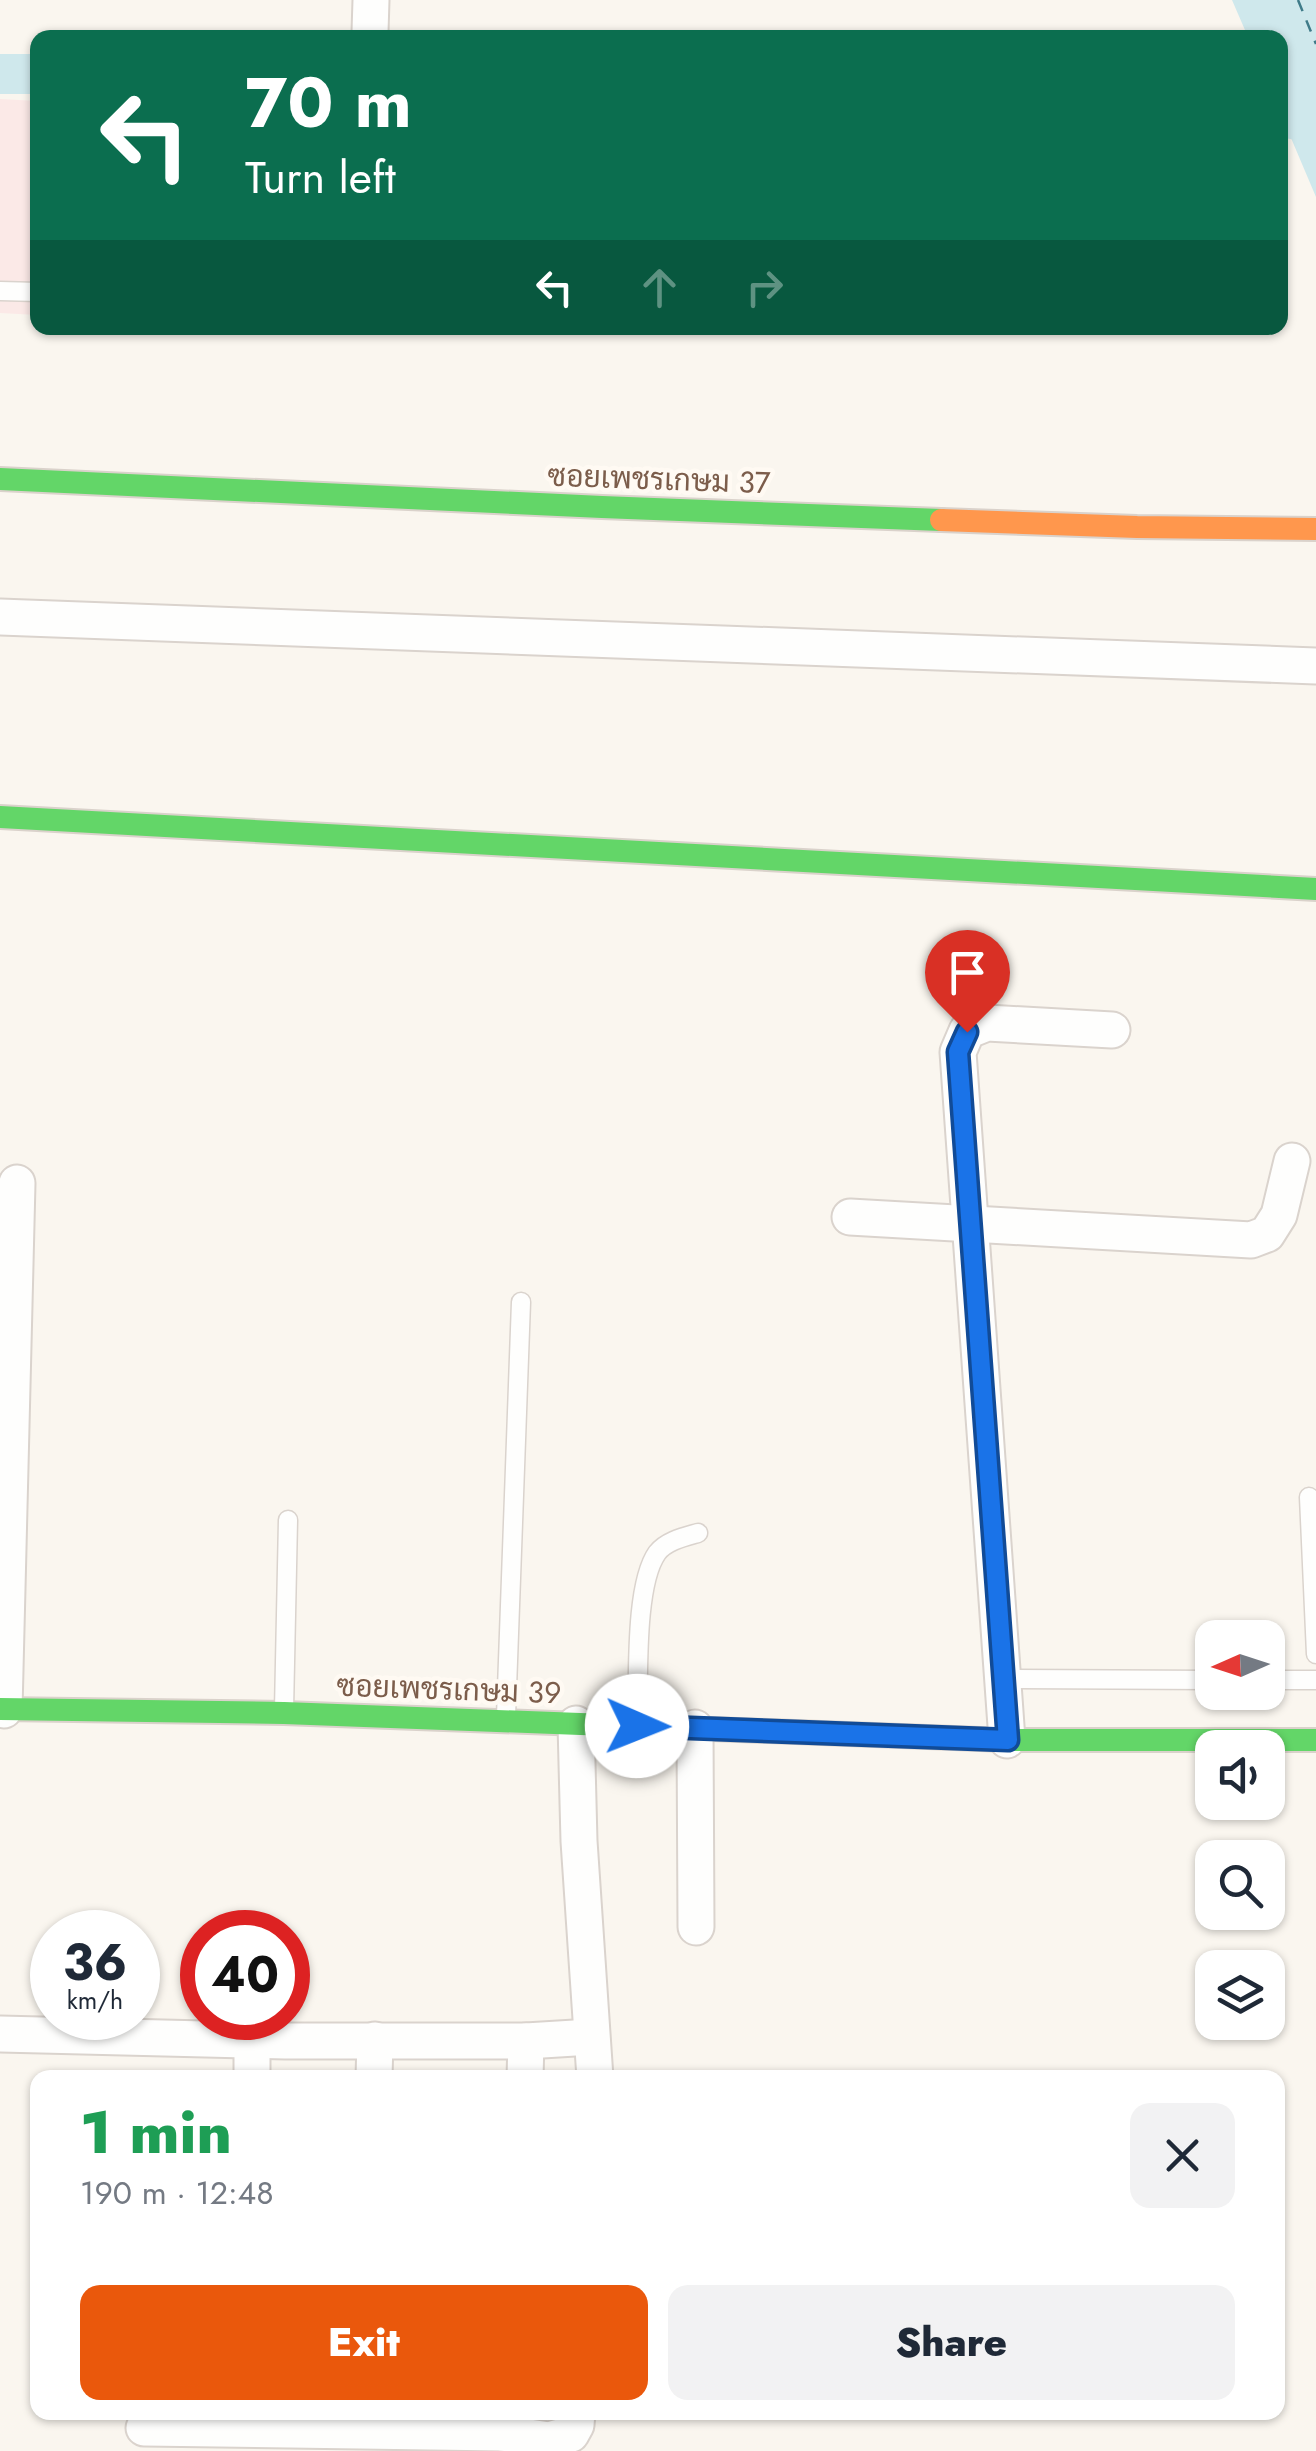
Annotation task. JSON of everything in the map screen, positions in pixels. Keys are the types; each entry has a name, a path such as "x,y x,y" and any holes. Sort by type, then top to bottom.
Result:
{"street":[{"name":"ซอยเพชรเกษม 37","path":"0,479 602,507 1136,527 1316,529"},
{"path":"0,617 1316,666"},
{"path":"0,817 1316,889"},
{"path":"1008,1740 958,1052 967,1032 987,1023 1112,1030"},
{"path":"850,1217 1251,1240 1267,1234 1280,1214 1292,1161"},
{"path":"2,1710 17,1183"},
{"name":"ซอยเพชรเกษม 39","path":"2,1710 284,1713 1008,1740 1316,1740"},
{"path":"576,1724 578,1841 594,2070"},
{"path":"695,1728 696,1927"},
{"path":"0,2034 252,2041 526,2041 592,2037"},
{"path":"374,2070 375,2040"},
{"path":"252,2041 252,2070"},
{"path":"525,2070 526,2041"},
{"path":"144,2428 246,2421 363,2422 454,2442 503,2423 549,2440 571,2434 576,2420"}],"lane":[{"path":"0,290 30,292"},
{"path":"506,1722 521,1302"},
{"path":"1310,1497 1316,1654"},
{"path":"284,1713 288,1520"},
{"path":"637,1726 642,1591 659,1550 674,1540 698,1533"},
{"path":"1003,1679 1195,1680"},
{"path":"1285,1680 1316,1680"}],"shaded area":[{"path":"0,99 30,101 30,315 0,313"}],"water":[{"path":"1232,0 1316,0 1316,197 1288,131 1288,30 1245,30"}],"waterway":[{"path":"0,74 30,74"},
{"path":"1288,118 1316,123"}],"ferry route":[{"path":"1298,0 1316,44"}],"traffic: fast":[{"path":"0,479 941,520"},
{"path":"0,817 1316,889"},
{"path":"0,1709 284,1713 1007,1740 1316,1740"}],"traffic: slow":[{"path":"941,520 1316,529"}],"route":[{"path":"637,1726 1008,1740 958,1052 967,1032"}]}
